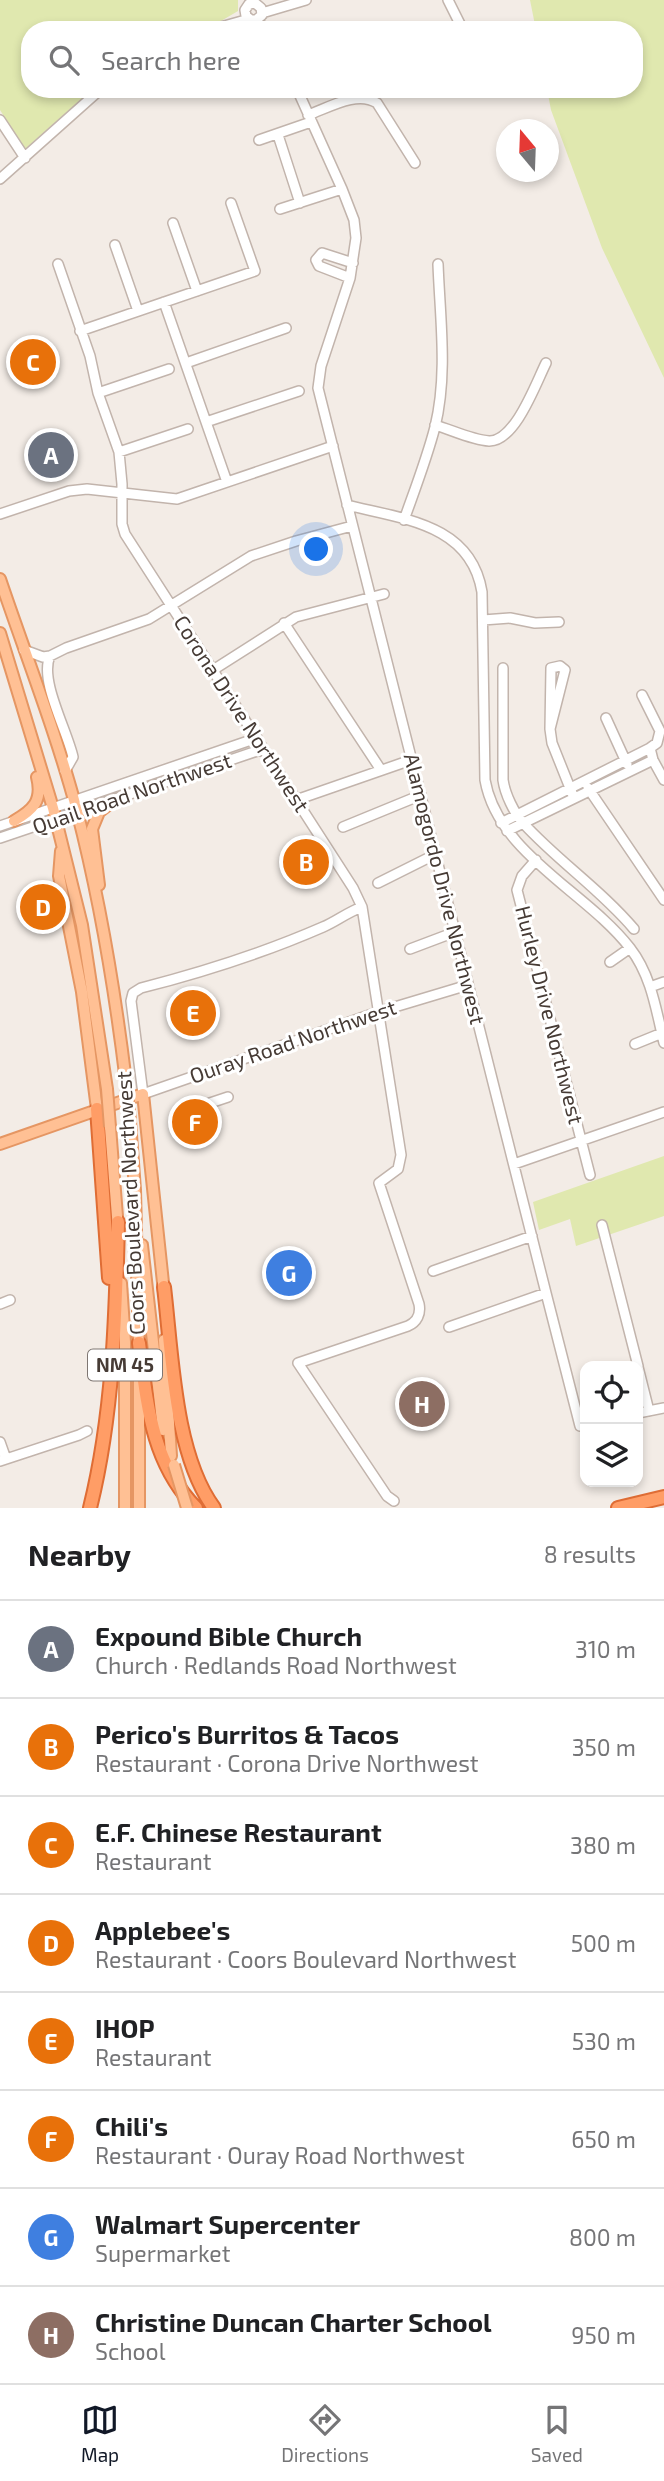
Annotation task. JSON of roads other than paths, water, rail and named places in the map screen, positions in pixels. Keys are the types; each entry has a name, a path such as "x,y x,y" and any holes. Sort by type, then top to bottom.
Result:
{"highway":[{"path":"97,1109 110,1281 109,1332 113,1344"},
{"path":"99,1508 99,1474 113,1344 118,1222"},
{"path":"164,1287 177,1396 191,1463 199,1485 214,1508"},
{"path":"139,1343 148,1417 153,1436 164,1464 195,1508"},
{"path":"90,1508 99,1474"},
{"path":"618,1508 664,1497"}],"main road":[{"name":"Coors Boulevard Northwest","path":"0,579 78,814 114,990 126,1082 135,1190 139,1508"},
{"name":"Coors Boulevard Northwest","path":"0,633 53,808 90,967 107,1089 118,1222 125,1342 125,1508"},
{"path":"14,821 35,806 39,796 39,786 28,745 28,730"},
{"path":"100,915 92,829 99,812 112,802"},
{"path":"62,842 60,876 82,992 97,1109"},
{"path":"143,1094 164,1287 165,1359 172,1460"},
{"name":"Ouray Road Northwest","path":"0,1143 143,1094"},
{"path":"135,1190 150,1300 161,1421 187,1508"}],"street":[{"path":"232,21 254,8 278,9 306,0"},
{"path":"449,0 459,21"},
{"path":"0,179 91,98"},
{"name":"Alamogordo Drive Northwest","path":"301,98 342,189 355,228 354,263 319,376 318,388 513,1164 582,1424"},
{"path":"258,140 278,135 359,98 377,103 415,163"},
{"path":"0,120 24,158"},
{"path":"278,135 300,203"},
{"path":"280,209 342,189"},
{"path":"80,331 255,271 231,203"},
{"path":"173,223 197,291"},
{"path":"115,245 138,311"},
{"path":"350,278 318,266 316,260 322,253 354,263"},
{"name":"Corona Drive Northwest","path":"58,264 119,452 121,516 125,534 353,888 362,907 401,1155 398,1169 379,1183 419,1304 418,1316 408,1326 298,1363 387,1496 394,1501"},
{"path":"404,520 435,425 442,359 438,264"},
{"path":"164,302 227,482"},
{"path":"186,363 286,328"},
{"path":"435,425 486,440 501,439 513,427 546,363"},
{"path":"98,393 169,369"},
{"path":"206,422 299,391"},
{"path":"119,452 188,429"},
{"path":"0,514 69,491 90,489 177,499 333,446"},
{"path":"347,505 443,533 468,554 474,563 481,583 485,780 492,805 504,827 630,948 650,987 663,1038 635,1044"},
{"path":"24,650 43,657 50,656 149,619 251,556 352,527"},
{"path":"213,670 296,617 384,594"},
{"path":"483,620 510,618 535,623 559,622"},
{"path":"284,623 381,770"},
{"path":"50,656 47,678 73,757 65,771"},
{"path":"550,729 565,670 560,666 551,668 550,729 554,750 574,798"},
{"path":"503,668 505,790 520,819 614,906 634,929"},
{"path":"504,827 657,743 660,730 642,695"},
{"path":"606,718 630,771"},
{"name":"Quail Road Northwest","path":"0,826 257,738"},
{"path":"650,748 664,780"},
{"name":"Quail Road Northwest","path":"0,838 78,814 263,749"},
{"path":"241,756 274,765"},
{"path":"201,758 205,768"},
{"path":"296,800 411,760"},
{"path":"520,819 574,798 653,760"},
{"path":"583,782 664,900"},
{"path":"343,827 421,795"},
{"path":"378,883 436,854"},
{"name":"Hurley Drive Northwest","path":"536,860 522,876 517,890 590,1175"},
{"path":"143,1094 131,997 141,988 325,926 341,915 362,907"},
{"path":"410,949 455,932"},
{"path":"610,962 630,948"},
{"path":"650,987 664,982"},
{"name":"Ouray Road Northwest","path":"143,1094 378,1012 468,985"},
{"path":"210,1103 228,1097"},
{"path":"513,1164 664,1112"},
{"path":"602,1225 636,1361"},
{"path":"433,1270 532,1237"},
{"path":"449,1327 546,1293"},
{"path":"0,1304 10,1300"},
{"path":"643,1387 649,1411"},
{"path":"643,1412 664,1408"},
{"path":"0,1441 3,1460 87,1431"}],"place":[{"name":"E.F. Chinese Restaurant","path":"33,362"},
{"name":"Expound Bible Church","path":"51,455"},
{"name":"Perico's Burritos & Tacos","path":"306,862"},
{"name":"Applebee's","path":"43,907"},
{"name":"IHOP","path":"193,1013"},
{"name":"Chili's","path":"195,1122"},
{"name":"Walmart Supercenter","path":"289,1273"},
{"name":"Christine Duncan Charter School","path":"422,1404"}]}
